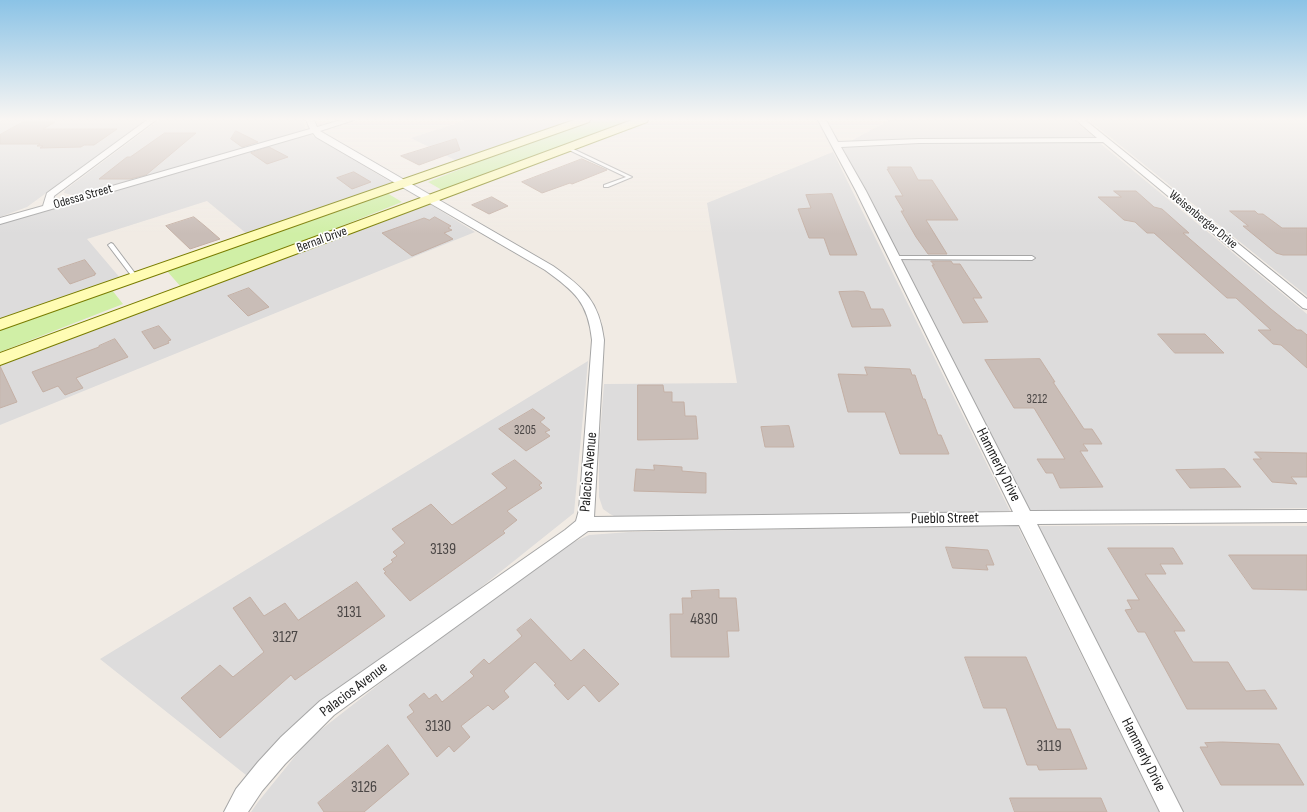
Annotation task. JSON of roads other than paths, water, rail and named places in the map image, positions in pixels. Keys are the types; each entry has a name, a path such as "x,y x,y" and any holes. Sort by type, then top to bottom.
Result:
{"street":[{"path":"47,208 50,195 100,158"},
{"name":"Odessa Street","path":"0,221 47,208 207,158"},
{"name":"Palacios Avenue","path":"235,812 248,789 290,742 326,708 571,535 584,524 587,510 598,340 594,313 587,299 573,285 549,268 358,158"},
{"name":"Bernal Drive","path":"0,325 477,158"},
{"name":"Bernal Drive","path":"0,359 46,340 154,302 542,158"},
{"name":"Hammerly Drive","path":"843,158 1172,812"},
{"name":"Weisenberger Drive","path":"1127,158 1307,305"},
{"path":"135,277 154,302"},
{"name":"Pueblo Street","path":"584,524 1307,516"}],"lane":[{"path":"589,158 630,177 606,186"},
{"path":"111,244 135,277"},
{"path":"894,258 1032,258"}]}
